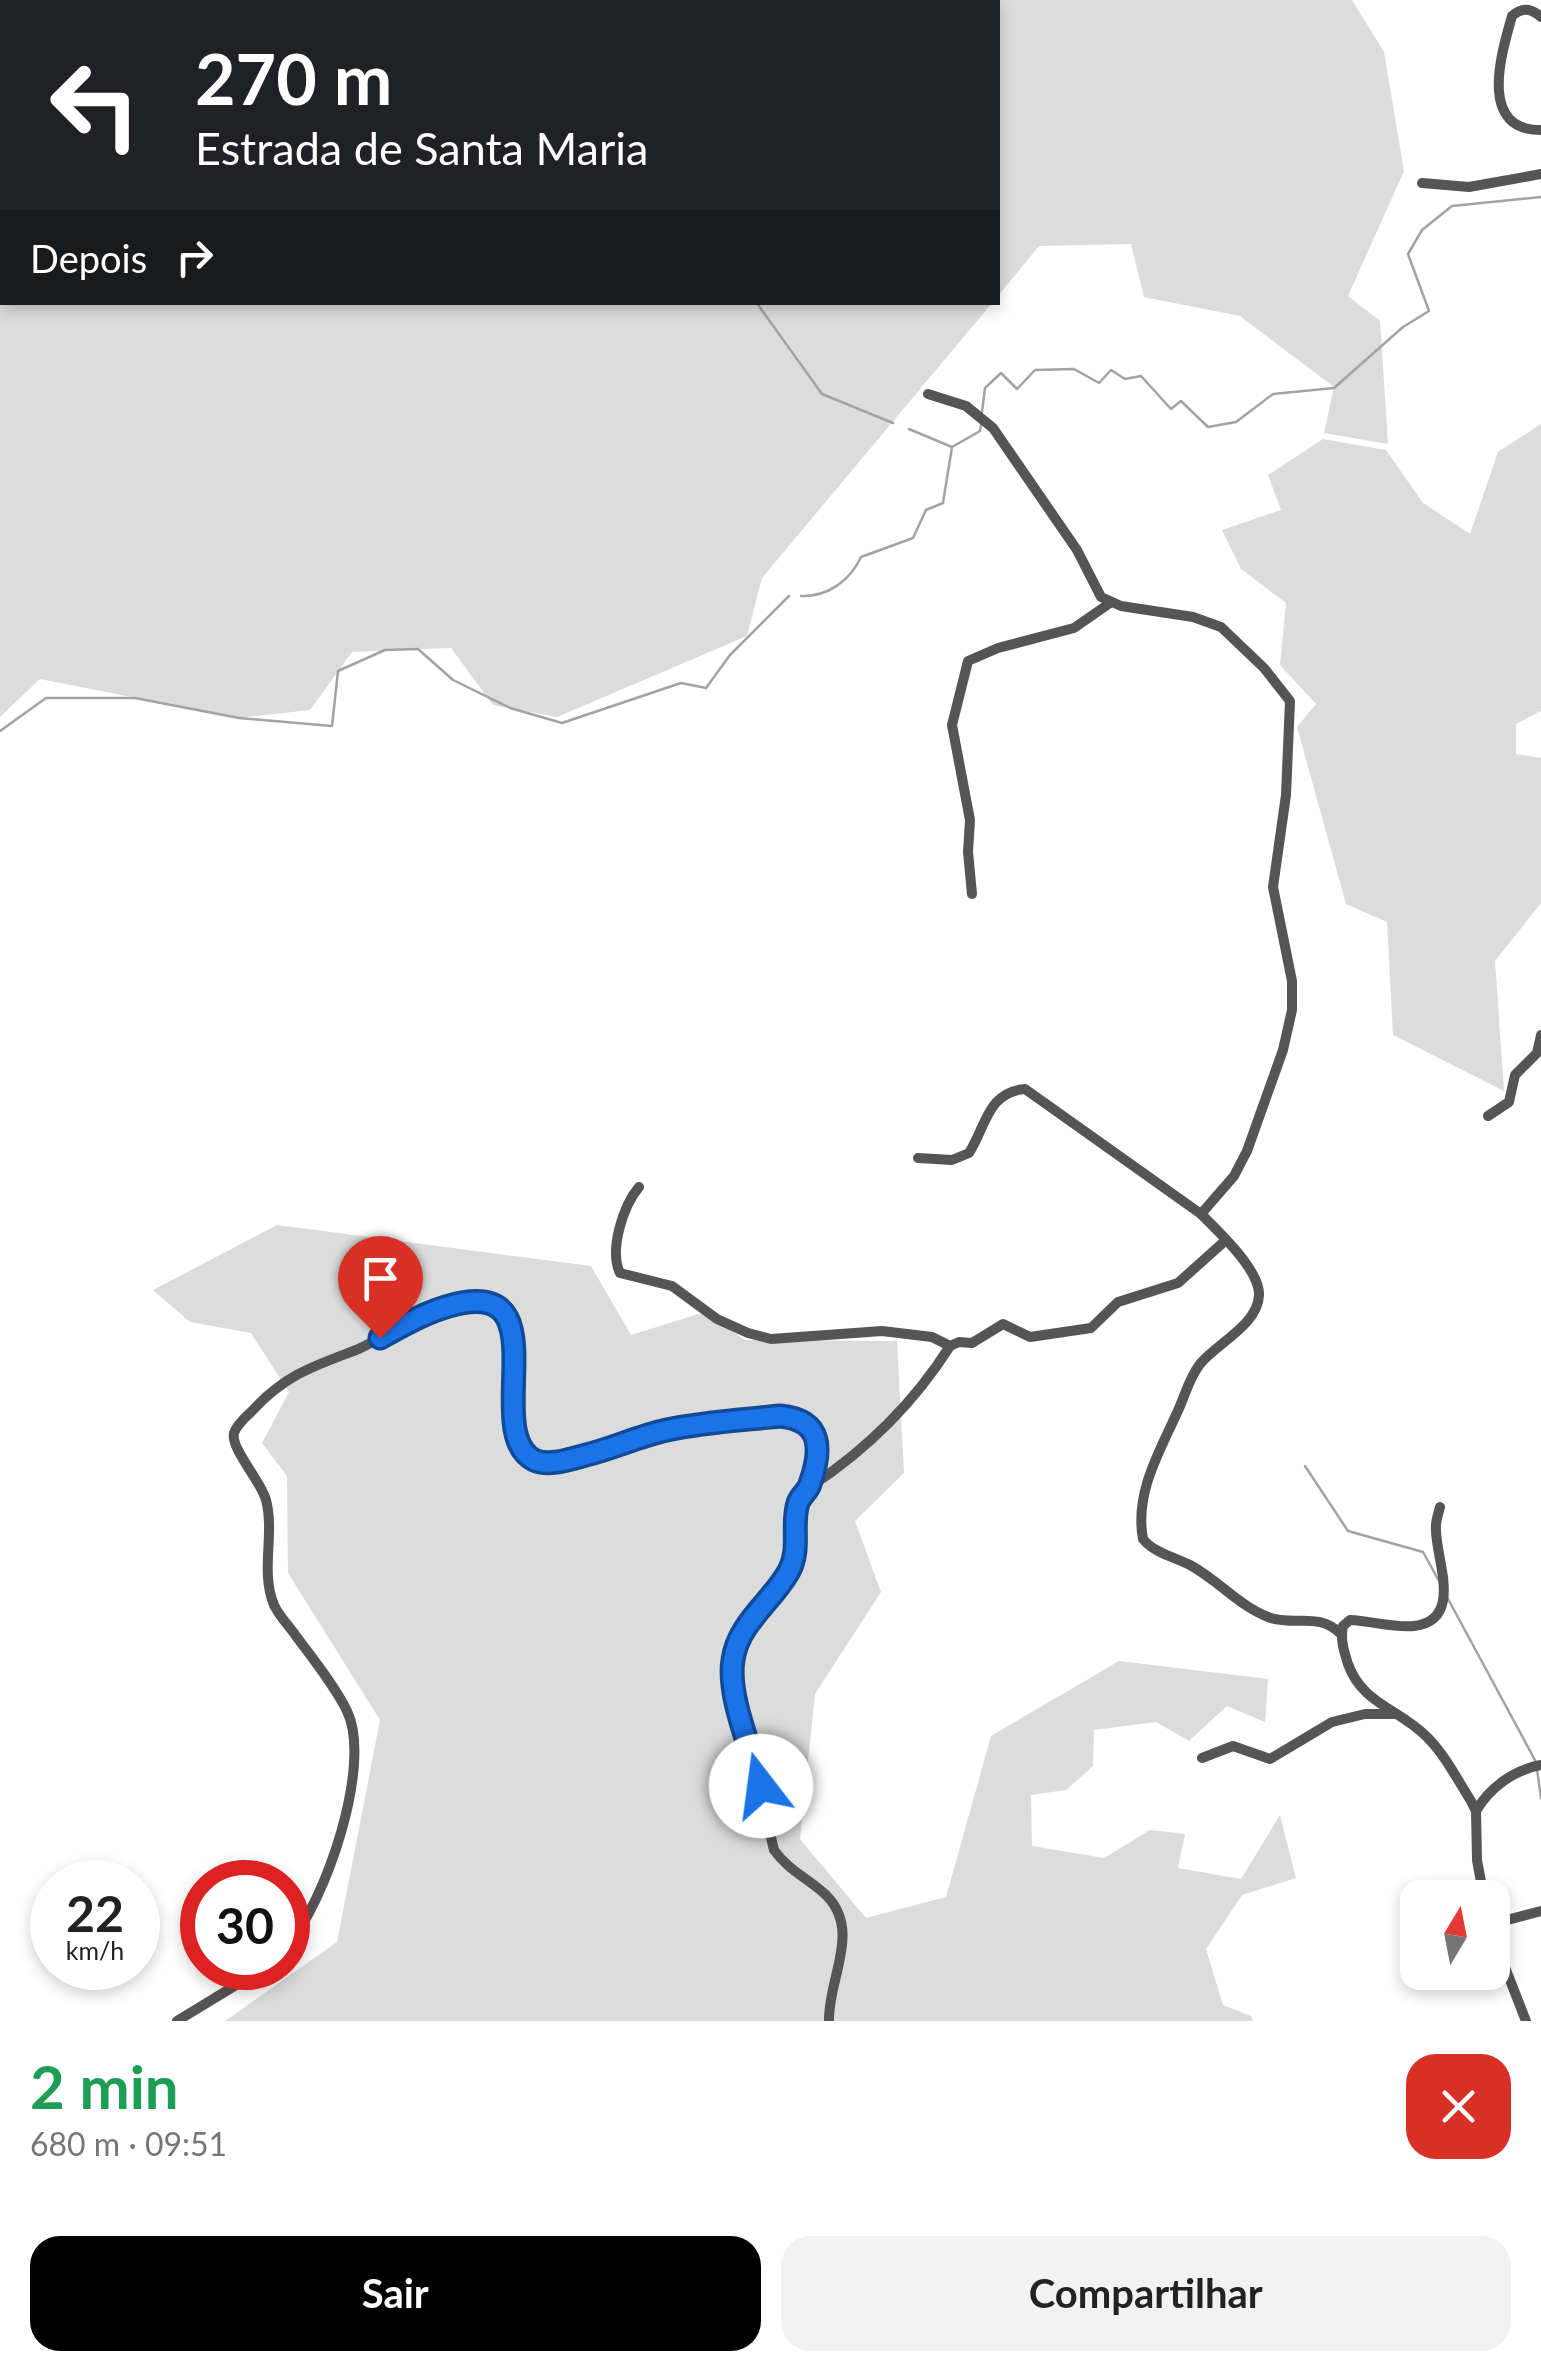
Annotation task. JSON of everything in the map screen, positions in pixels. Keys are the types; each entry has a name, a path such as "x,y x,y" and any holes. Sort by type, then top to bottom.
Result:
{"street":[{"path":"1541,17 1526,9 1512,16 1496,76 1510,120 1520,127 1541,130"},
{"path":"1422,183 1469,188 1541,174"},
{"path":"928,394 966,406 993,428 1077,550 1092,586 1110,603 1193,617 1220,627 1264,668 1291,706 1286,795 1273,886 1292,981 1292,1010 1283,1050 1247,1151 1234,1176 1201,1214"},
{"path":"972,894 970,820 952,725 968,661 998,648 1074,628 1110,603"},
{"path":"1488,1116 1509,1102 1515,1075 1536,1052 1541,1035"},
{"path":"918,1158 952,1160 969,1154 996,1100 1026,1089 1201,1214 1226,1240 1255,1277 1258,1303 1250,1318 1204,1359 1191,1378 1150,1472 1141,1523 1143,1539 1148,1546 1192,1566 1268,1617 1326,1621 1341,1634"},
{"path":"639,1187 628,1202 622,1225 616,1258 620,1273 672,1286 718,1319 748,1334 772,1338 874,1330 932,1337 950,1346"},
{"path":"829,2021 831,1989 843,1945 840,1914 827,1896 793,1871 774,1850 732,1669 742,1633 793,1563 798,1502 810,1487 842,1466 888,1426 950,1346 972,1343 1003,1324 1030,1338 1091,1328 1118,1302 1178,1283 1226,1240"},
{"path":"310,1914 333,1855 350,1794 356,1753 346,1710 275,1608 268,1586 266,1497 234,1445 238,1425 274,1388 331,1356 353,1351 444,1308 462,1303 491,1305 510,1322 515,1339 514,1428 520,1446 530,1458 547,1463 669,1430 780,1416 807,1423 817,1440 810,1487"},
{"path":"1440,1507 1436,1535 1446,1593 1436,1616 1416,1626 1350,1620 1342,1626 1341,1634 1350,1671 1361,1688 1419,1729 1435,1746 1476,1811 1481,1880"},
{"path":"1202,1758 1233,1746 1270,1758 1332,1722 1365,1714 1395,1714"},
{"path":"1476,1811 1486,1796 1508,1778 1541,1765"},
{"path":"1510,1919 1541,1911"},
{"path":"1510,1980 1526,2021"},
{"path":"176,2021 227,1990"}],"shaded area":[{"path":"1000,0 1352,0 1384,52 1404,171 1348,296 1380,321 1388,444 1324,433 1334,387 1240,316 1144,297 1131,244 1039,246 1000,294"},
{"path":"0,305 990,305 762,578 747,636 557,717 493,705 451,648 352,652 310,710 239,718 40,679 0,717"},
{"path":"1541,424 1541,711 1516,724 1516,754 1541,758 1541,903 1495,961 1504,1091 1393,1035 1387,922 1346,904 1297,727 1316,704 1280,665 1286,603 1241,569 1222,530 1281,510 1268,475 1323,439 1386,450 1423,503 1470,534 1498,452"},
{"path":"277,1225 591,1266 631,1335 705,1312 745,1340 897,1341 904,1473 855,1521 881,1592 815,1694 800,1839 866,1918 946,1897 991,1736 1119,1661 1268,1679 1265,1722 1227,1706 1189,1741 1156,1722 1094,1730 1093,1766 1066,1790 1031,1795 1032,1846 1104,1858 1150,1830 1185,1834 1178,1868 1241,1879 1280,1815 1296,1878 1242,1895 1206,1949 1223,2005 1251,2016 1253,2021 225,2021 269,1990 310,1990 310,1961 337,1942 380,1720 288,1573 287,1476 262,1443 289,1392 251,1333 190,1322 153,1290"}],"waterway":[{"path":"982,412 985,388 1001,373 1017,389 1035,370 1074,369 1099,383 1111,370 1125,379 1141,376 1171,409 1181,401 1208,427 1236,422 1273,394 1334,388 1403,327 1429,311 1408,254 1422,230 1452,206 1541,197"},
{"path":"758,305 822,394 893,423"},
{"path":"801,596 837,586 861,557 913,538 926,510 943,503 952,447 980,431 981,425"},
{"path":"909,429 952,447"},
{"path":"0,731 46,698 135,698 239,718 332,726 338,671 385,650 418,649 453,680 510,708 562,723 681,683 706,688 730,655 789,596"},
{"path":"1305,1466 1348,1531 1423,1552 1439,1581"},
{"path":"1447,1597 1536,1762"},
{"path":"1537,1769 1541,1798"}],"route":[{"path":"380,1338 453,1304 480,1303 498,1309 510,1322 515,1339 514,1428 520,1446 538,1462 588,1454 669,1430 780,1416 796,1418 813,1430 817,1448 810,1487 798,1502 793,1563 742,1633 733,1658 736,1697 761,1786"}]}
